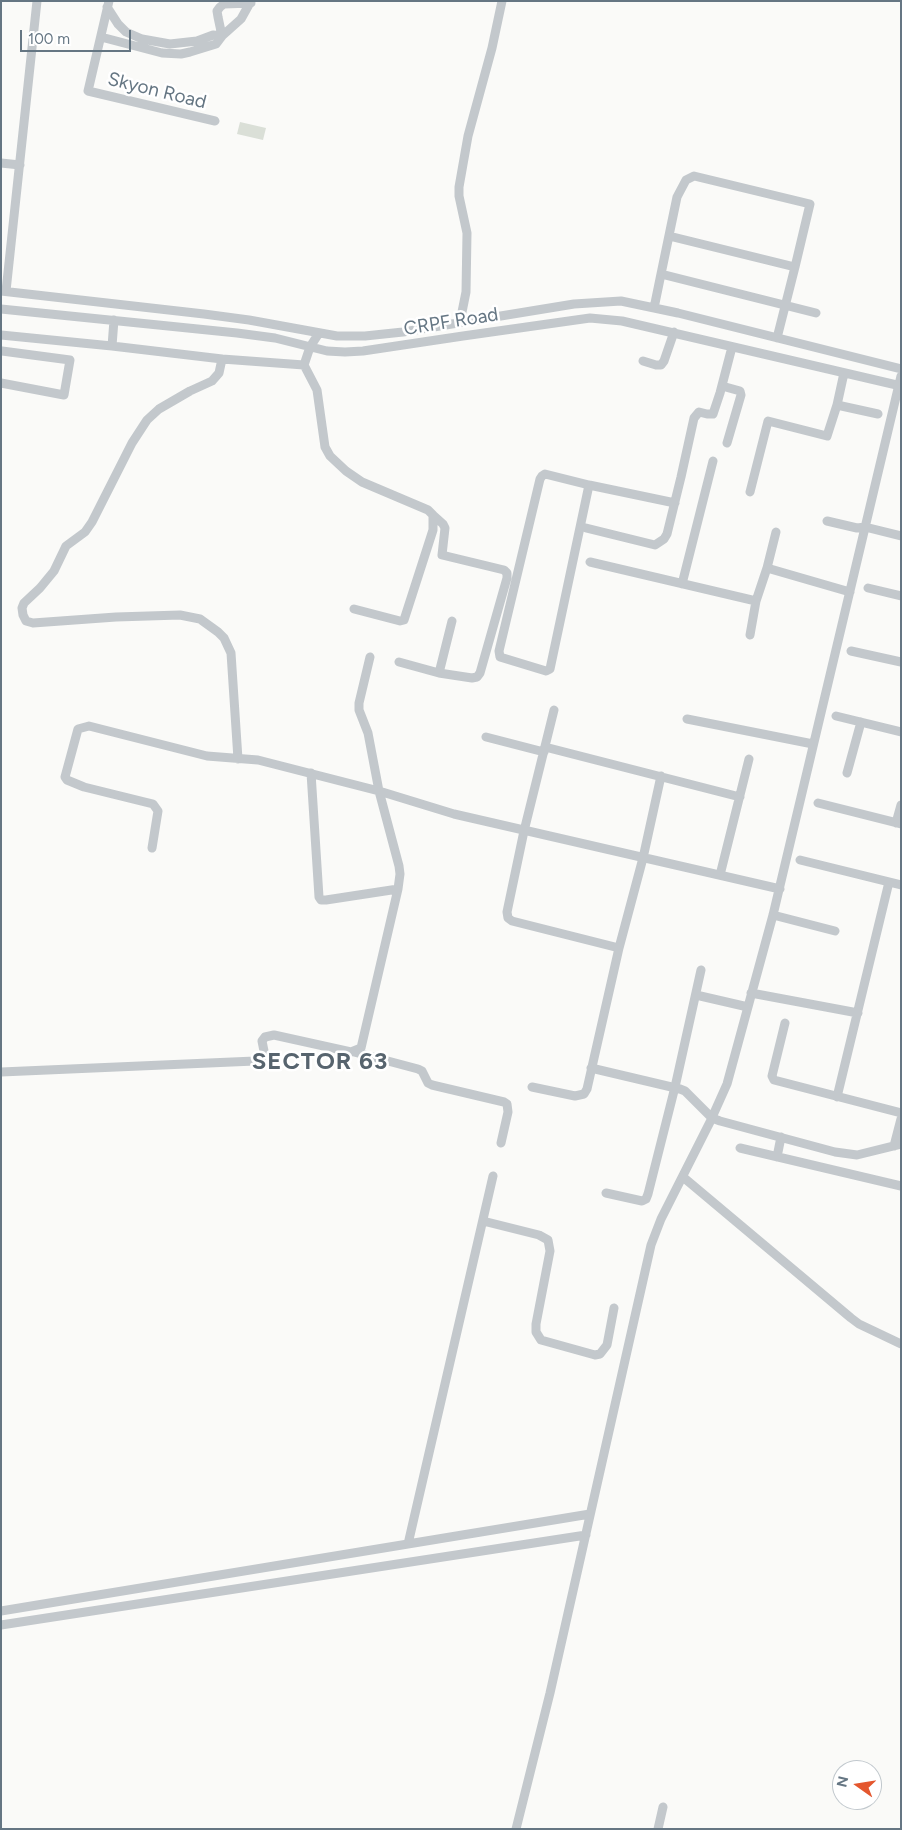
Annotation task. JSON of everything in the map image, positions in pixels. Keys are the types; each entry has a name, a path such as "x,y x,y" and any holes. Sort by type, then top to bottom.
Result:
{"street":[{"path":"4,309 6,291 5,270 20,165 37,1"},
{"path":"460,322 466,292 467,233 459,196 459,187 468,136 492,48 502,1"},
{"name":"Skyon Road","path":"222,36 218,17 220,7 224,4 251,2"},
{"name":"Skyon Road","path":"101,37 157,52 182,54 202,50 216,44 241,19 251,2"},
{"name":"Skyon Road","path":"108,4 118,24 126,32 142,39 170,44 197,41 213,34 222,36"},
{"name":"Skyon Road","path":"108,4 88,91 215,121"},
{"path":"1,163 20,165"},
{"path":"654,308 677,197 686,180 694,176 701,177 810,204 777,338"},
{"path":"669,236 795,267"},
{"path":"661,274 816,313"},
{"path":"6,291 204,314 337,336 364,336 403,332 460,322 621,301 901,369"},
{"name":"CRPF Road","path":"4,309 237,332 345,352 590,318 622,321 674,332 900,386"},
{"path":"112,346 114,320"},
{"path":"643,361 656,366 661,365 674,332"},
{"path":"318,333 310,347 304,365 317,390 325,447 330,456 346,471 362,482 428,510 444,524 442,555 504,570 507,573 480,673 477,677 472,678 439,673 398,662"},
{"path":"1,335 222,359 304,365"},
{"path":"1,384 64,395 73,342"},
{"path":"586,528 654,546 661,543 667,534 694,418 699,412 713,414 732,347"},
{"path":"1,352 70,360"},
{"path":"222,359 219,373 215,379 159,409 147,420 132,443 92,522 85,532 66,546 54,571 24,603 22,608 26,621 33,623 180,615 200,619 224,638 231,653 238,759"},
{"path":"750,492 768,421 827,436 837,405 844,373"},
{"path":"516,1829 550,1693 651,1245 661,1219 727,1084 780,889 901,376"},
{"path":"722,386 740,391 741,395 727,443"},
{"path":"837,405 878,414"},
{"path":"682,584 714,461"},
{"path":"589,485 551,667 546,671 500,657 499,651 540,479 545,474 675,503"},
{"path":"354,609 400,621 404,620 433,530 433,515"},
{"path":"828,521 901,536"},
{"path":"750,635 756,601 776,532"},
{"path":"590,562 756,601"},
{"path":"767,568 850,592"},
{"path":"868,588 901,596"},
{"path":"439,673 452,621"},
{"path":"851,651 901,662"},
{"path":"354,1052 361,1048 363,1043 398,889 399,866 379,791 368,733 359,710 359,702 370,657"},
{"path":"554,710 524,831 507,912 508,918 512,921 619,948"},
{"path":"836,716 901,732"},
{"path":"687,719 813,744"},
{"path":"847,773 861,722"},
{"path":"152,848 158,811 152,804 84,787 67,780 65,777 78,729 83,726 90,726 207,756 258,760 379,791 454,814 780,889"},
{"path":"486,737 661,776 740,798"},
{"path":"720,875 749,759"},
{"path":"311,773 319,897 321,900 398,889"},
{"path":"532,1086 580,1096 584,1094 643,858 661,776"},
{"path":"818,803 899,824 901,805"},
{"path":"800,860 901,885"},
{"path":"837,1097 890,882"},
{"path":"773,915 835,931"},
{"path":"606,1193 642,1201 646,1198 675,1087 701,970"},
{"path":"752,993 858,1013"},
{"path":"696,996 748,1007"},
{"path":"785,1023 772,1076 774,1080 901,1113"},
{"path":"1,1072 255,1061 262,1057 264,1051 262,1041 265,1038 274,1036 354,1052 418,1069 422,1071 428,1083 432,1085 504,1102 507,1104 508,1112 501,1143"},
{"path":"591,1068 675,1087 685,1091 712,1118 835,1152 857,1155 897,1145 901,1118"},
{"path":"777,1157 781,1137"},
{"path":"740,1148 901,1186"},
{"path":"408,1544 493,1176"},
{"path":"683,1177 851,1318 901,1344"},
{"path":"483,1221 539,1235 548,1240 550,1251 536,1324 536,1332 541,1340 595,1355 600,1354 606,1345 614,1308"},
{"path":"1,1611 590,1514"},
{"path":"1,1625 586,1535"},
{"path":"658,1829 663,1807"}],"shaded area":[{"path":"240,122 266,128 263,140 237,134"}],"district":[{"name":"SECTOR 63","path":"320,1062"}]}
